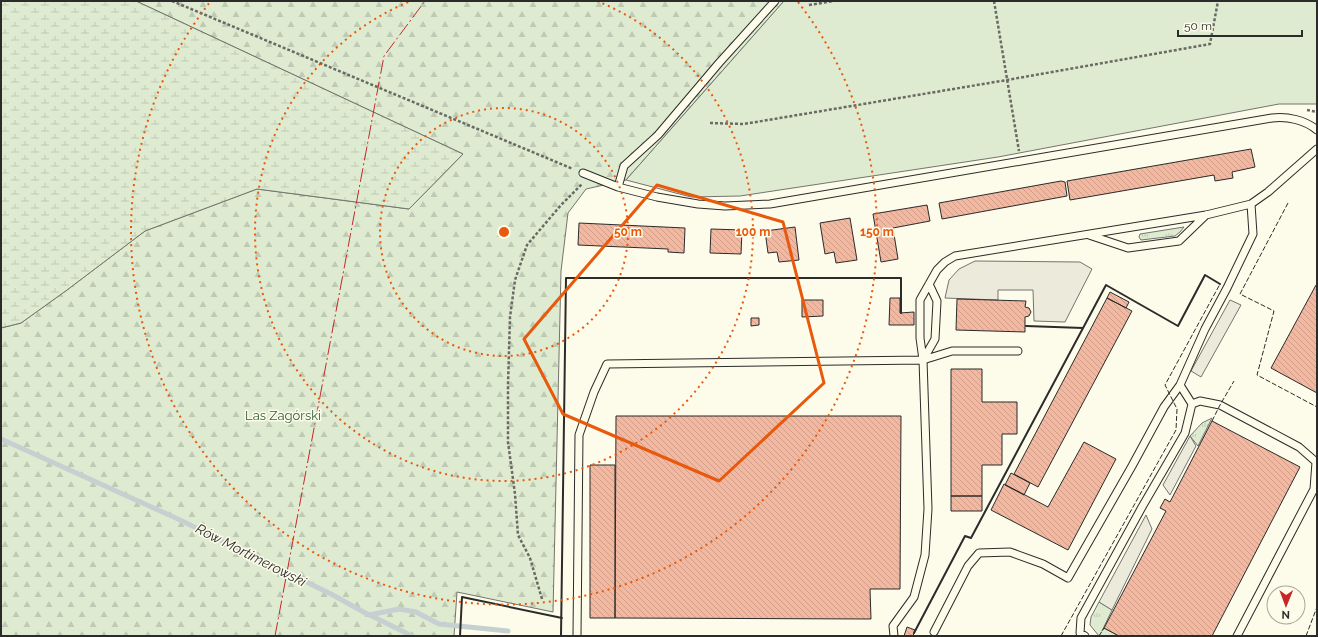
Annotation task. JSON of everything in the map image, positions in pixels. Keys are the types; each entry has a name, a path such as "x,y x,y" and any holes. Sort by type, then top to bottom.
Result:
{"lane":[{"path":"618,187 624,166 658,135 719,63 775,1"},
{"path":"583,173 618,187 657,197 698,204 725,206 770,204 1272,118 1291,118 1312,126 1317,130"},
{"path":"894,636 893,626 914,597 925,555 928,509 923,360 920,338 920,300 937,270 945,262 955,256 1206,214 1251,204 1268,192 1317,149"},
{"path":"934,632 968,566 980,553 1010,552 1043,564 1068,578 1164,407 1180,385 1252,234 1251,204"},
{"path":"1087,234 1128,248 1179,241 1206,214"},
{"path":"923,360 935,339 936,301 929,284"},
{"path":"577,636 579,435 594,392 607,364 923,360 952,351 1018,351"},
{"path":"1085,636 1080,633 1081,618 1142,507 1185,433 1192,404 1180,385"},
{"path":"1192,404 1200,401 1220,405 1299,447 1316,462 1314,489 1237,636"}],"path":[{"path":"172,1 583,173"},
{"path":"809,5 834,1"},
{"path":"994,1 1021,161"},
{"path":"710,123 744,124 1210,44 1218,1"},
{"path":"542,599 530,558 518,535 515,494 508,442 510,317 516,280 527,245 561,205 590,176"}],"highlighted area":[{"path":"657,185 783,222 824,383 719,481 563,414 524,339"}],"green space":[{"path":"1,1 136,1 463,154 409,209 257,189 145,231 21,323 1,328"},
{"name":"Las Zagórski","path":"136,1 784,1 626,180 586,189 568,213 561,271 553,612 457,592 454,636 1,636 1,328 21,323 145,231 257,189 409,209 463,154"},
{"path":"784,1 1317,1 1317,104 1279,104 998,157 740,196 691,197 626,180"},
{"path":"1184,227 1175,236 1141,240 1139,237 1140,234"},
{"path":"1212,418 1198,446 1190,436 1202,423"},
{"path":"1099,602 1112,610 1102,631 1104,628 1119,636 1099,636 1090,625 1091,617"}],"shaded area":[{"path":"975,261 1080,262 1092,269 1065,322 1034,321 1033,290 998,290 998,300 945,298 949,280 959,269"},
{"path":"1230,300 1241,305 1201,377 1191,371"},
{"path":"1190,436 1196,446 1170,495 1163,485"},
{"path":"1146,515 1152,529 1112,610 1099,602"}],"building":[{"path":"1251,149 1255,167 1232,172 1233,178 1215,181 1214,175 1070,200 1067,181"},
{"path":"1061,181 1065,182 1067,196 942,219 939,203"},
{"path":"927,205 930,221 893,228 898,259 881,262 873,214"},
{"path":"850,218 857,260 836,263 834,252 825,254 820,223"},
{"path":"579,223 685,228 684,253 668,252 668,249 578,245"},
{"path":"795,227 799,260 779,262 777,252 768,253 765,231"},
{"path":"711,229 742,230 741,254 710,253"},
{"path":"1317,285 1317,393 1271,368"},
{"path":"1110,292 1129,302 1126,308 1107,298"},
{"path":"890,298 900,298 900,313 914,312 914,325 889,325"},
{"path":"1107,298 1132,311 1038,487 1014,474"},
{"path":"957,299 1026,301 1025,307 1029,308 1031,312 1029,316 1025,317 1025,332 956,330"},
{"path":"802,300 823,300 823,316 802,317"},
{"path":"751,318 759,318 759,325 751,326"},
{"path":"951,369 982,369 982,402 1017,402 1017,434 1002,434 1002,465 982,465 982,496 951,496"},
{"path":"616,416 901,416 900,589 870,589 871,619 615,618"},
{"path":"1212,421 1300,467 1212,636 1119,636 1104,628 1166,511 1160,508 1165,499 1170,502"},
{"path":"1084,442 1116,459 1068,550 991,510 1004,484 1048,507"},
{"path":"590,465 615,465 615,618 590,618"},
{"path":"1011,473 1030,483 1024,495 1005,485"},
{"path":"951,496 982,496 982,511 951,511"},
{"path":"907,627 915,630 913,636 904,636"}],"waterway":[{"name":"Rów Mortimerowski","path":"1,439 178,519 331,594 369,615 399,609 416,612 439,624 508,631"},
{"path":"370,615 412,636"}],"fence":[{"path":"1288,203 1240,294 1274,311 1257,375 1317,407"},
{"path":"1061,636 1176,430 1177,409 1165,385 1220,284"},
{"path":"1212,421 1234,381"},
{"path":"1306,636 1317,607"},
{"path":"1099,636 1104,628"}],"wall":[{"path":"914,633 965,536 971,538 1106,285 1178,326 1205,275 1220,284"},
{"path":"561,636 566,278 901,278 901,313"},
{"path":"1026,326 1083,328"},
{"path":"460,636 462,597 562,618"}],"power":[{"path":"275,636 384,56 425,1"}]}
